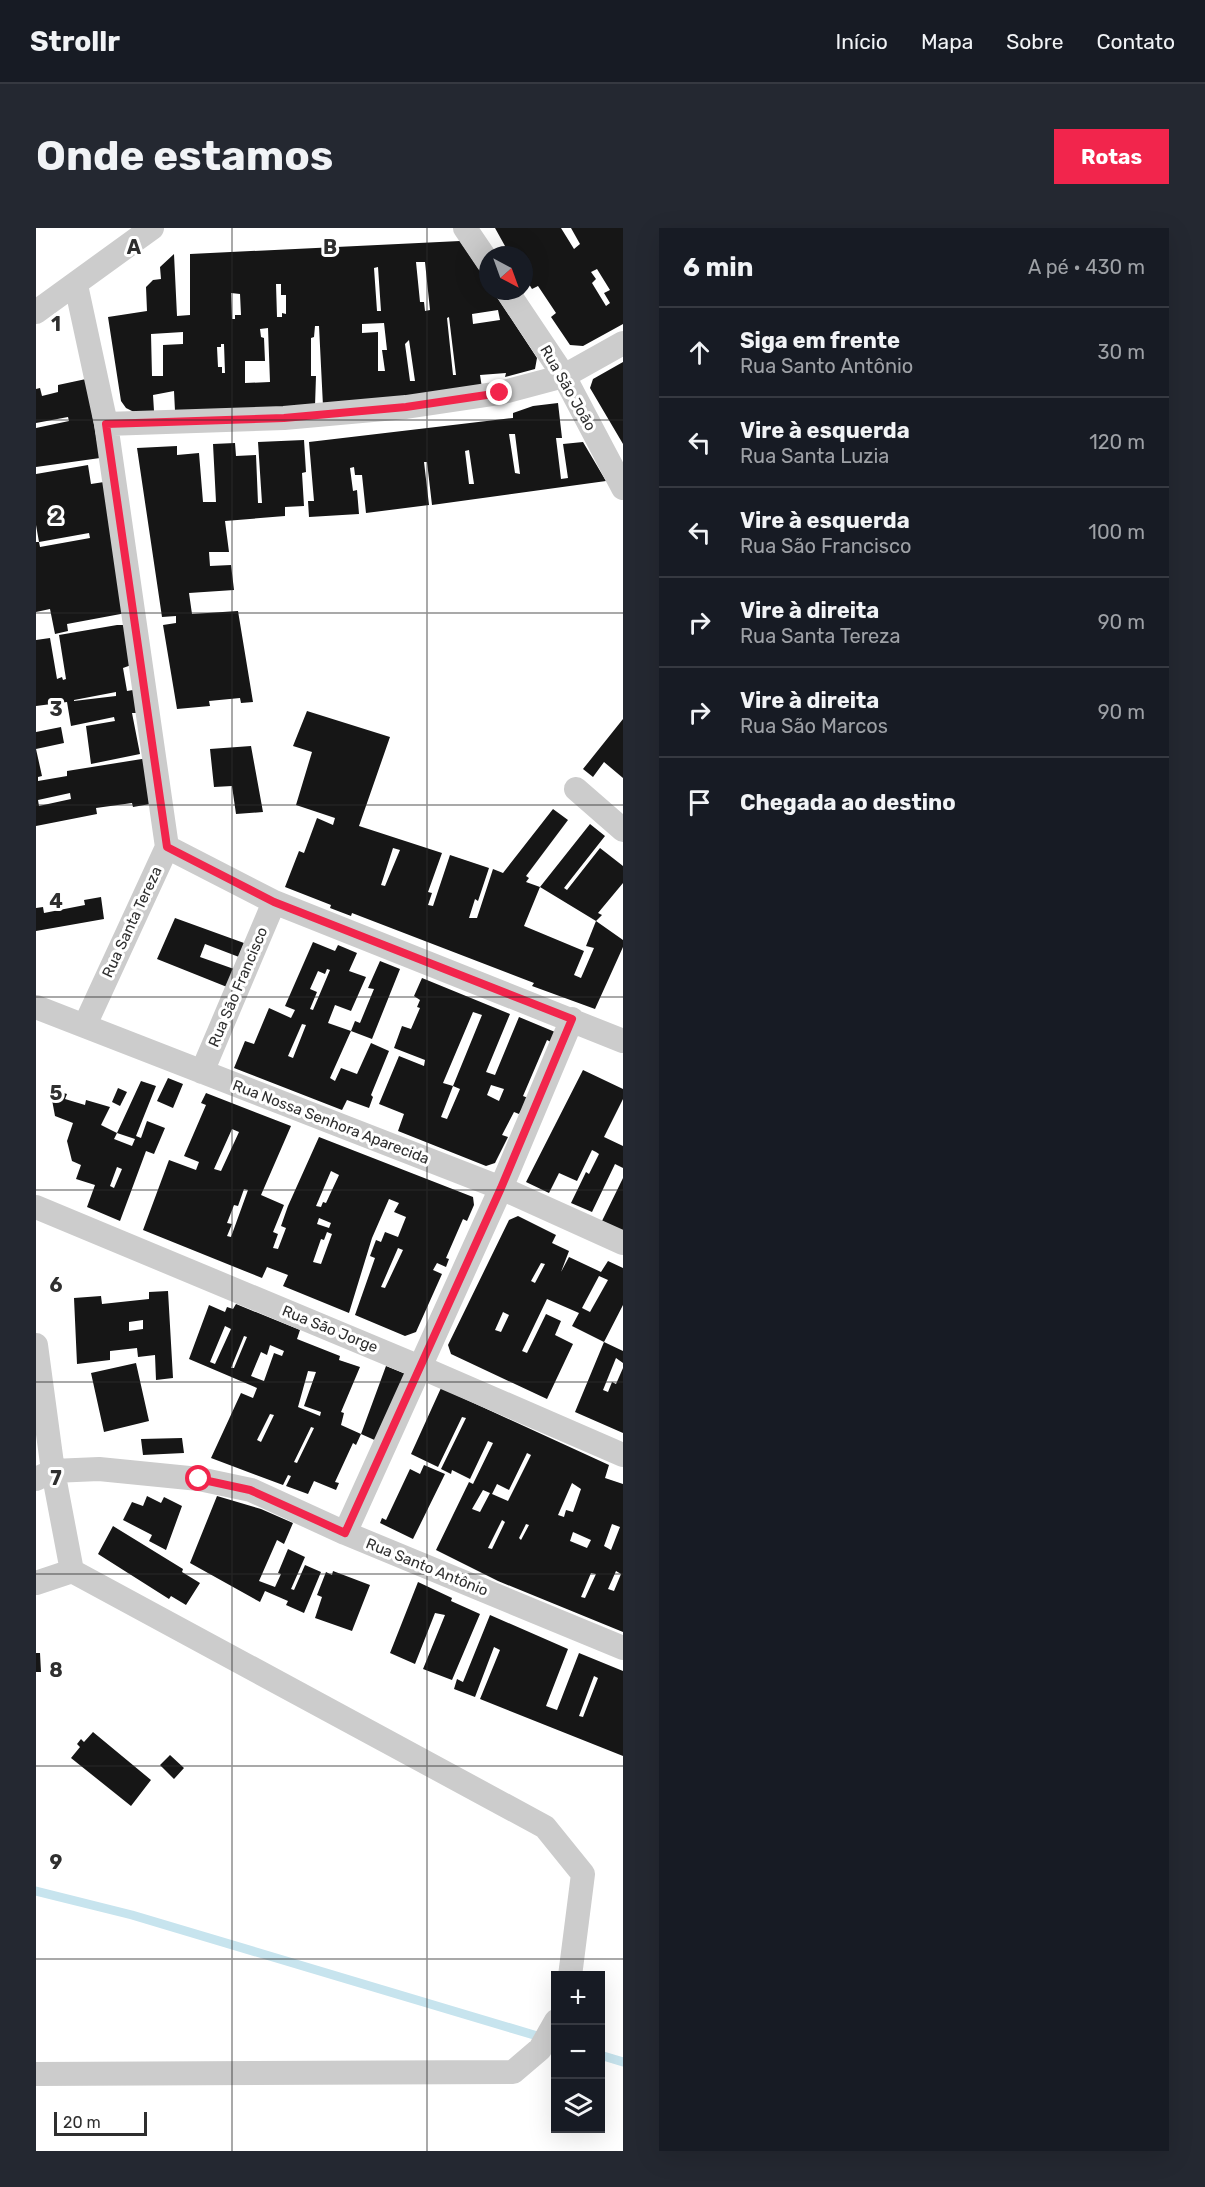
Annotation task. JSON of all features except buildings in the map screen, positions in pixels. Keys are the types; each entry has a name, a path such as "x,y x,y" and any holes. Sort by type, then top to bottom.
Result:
{"street":[{"path":"36,312 152,228"},
{"path":"465,228 479,249"},
{"name":"Rua Santa Tereza","path":"76,285 106,424 167,847 85,1025"},
{"name":"Rua São João","path":"513,300 564,376 623,488"},
{"path":"106,424 284,418 406,407 500,393 564,376 623,343"},
{"path":"576,789 623,830"},
{"path":"167,847 274,902 623,1041"},
{"name":"Rua São Francisco","path":"202,1072 274,902"},
{"name":"Rua Nossa Senhora Aparecida","path":"36,1007 501,1188 623,1243"},
{"path":"345,1533 501,1188 572,1019"},
{"name":"Rua São Jorge","path":"36,1207 420,1366 623,1455"},
{"path":"36,1345 45,1475 72,1571 545,1827 583,1874 571,1971"},
{"name":"Rua Santo Antônio","path":"45,1475 99,1469 199,1479 250,1490 345,1533 623,1648"},
{"path":"36,1583 72,1571"},
{"path":"36,2074 513,2072 549,2033"}],"waterway":[{"path":"36,1891 132,1915 544,2038"},
{"path":"605,2057 623,2062"}],"route":[{"path":"199,1479 250,1490 345,1533 501,1188 572,1019 274,902 167,847 106,424 284,418 406,407 500,393"}]}
